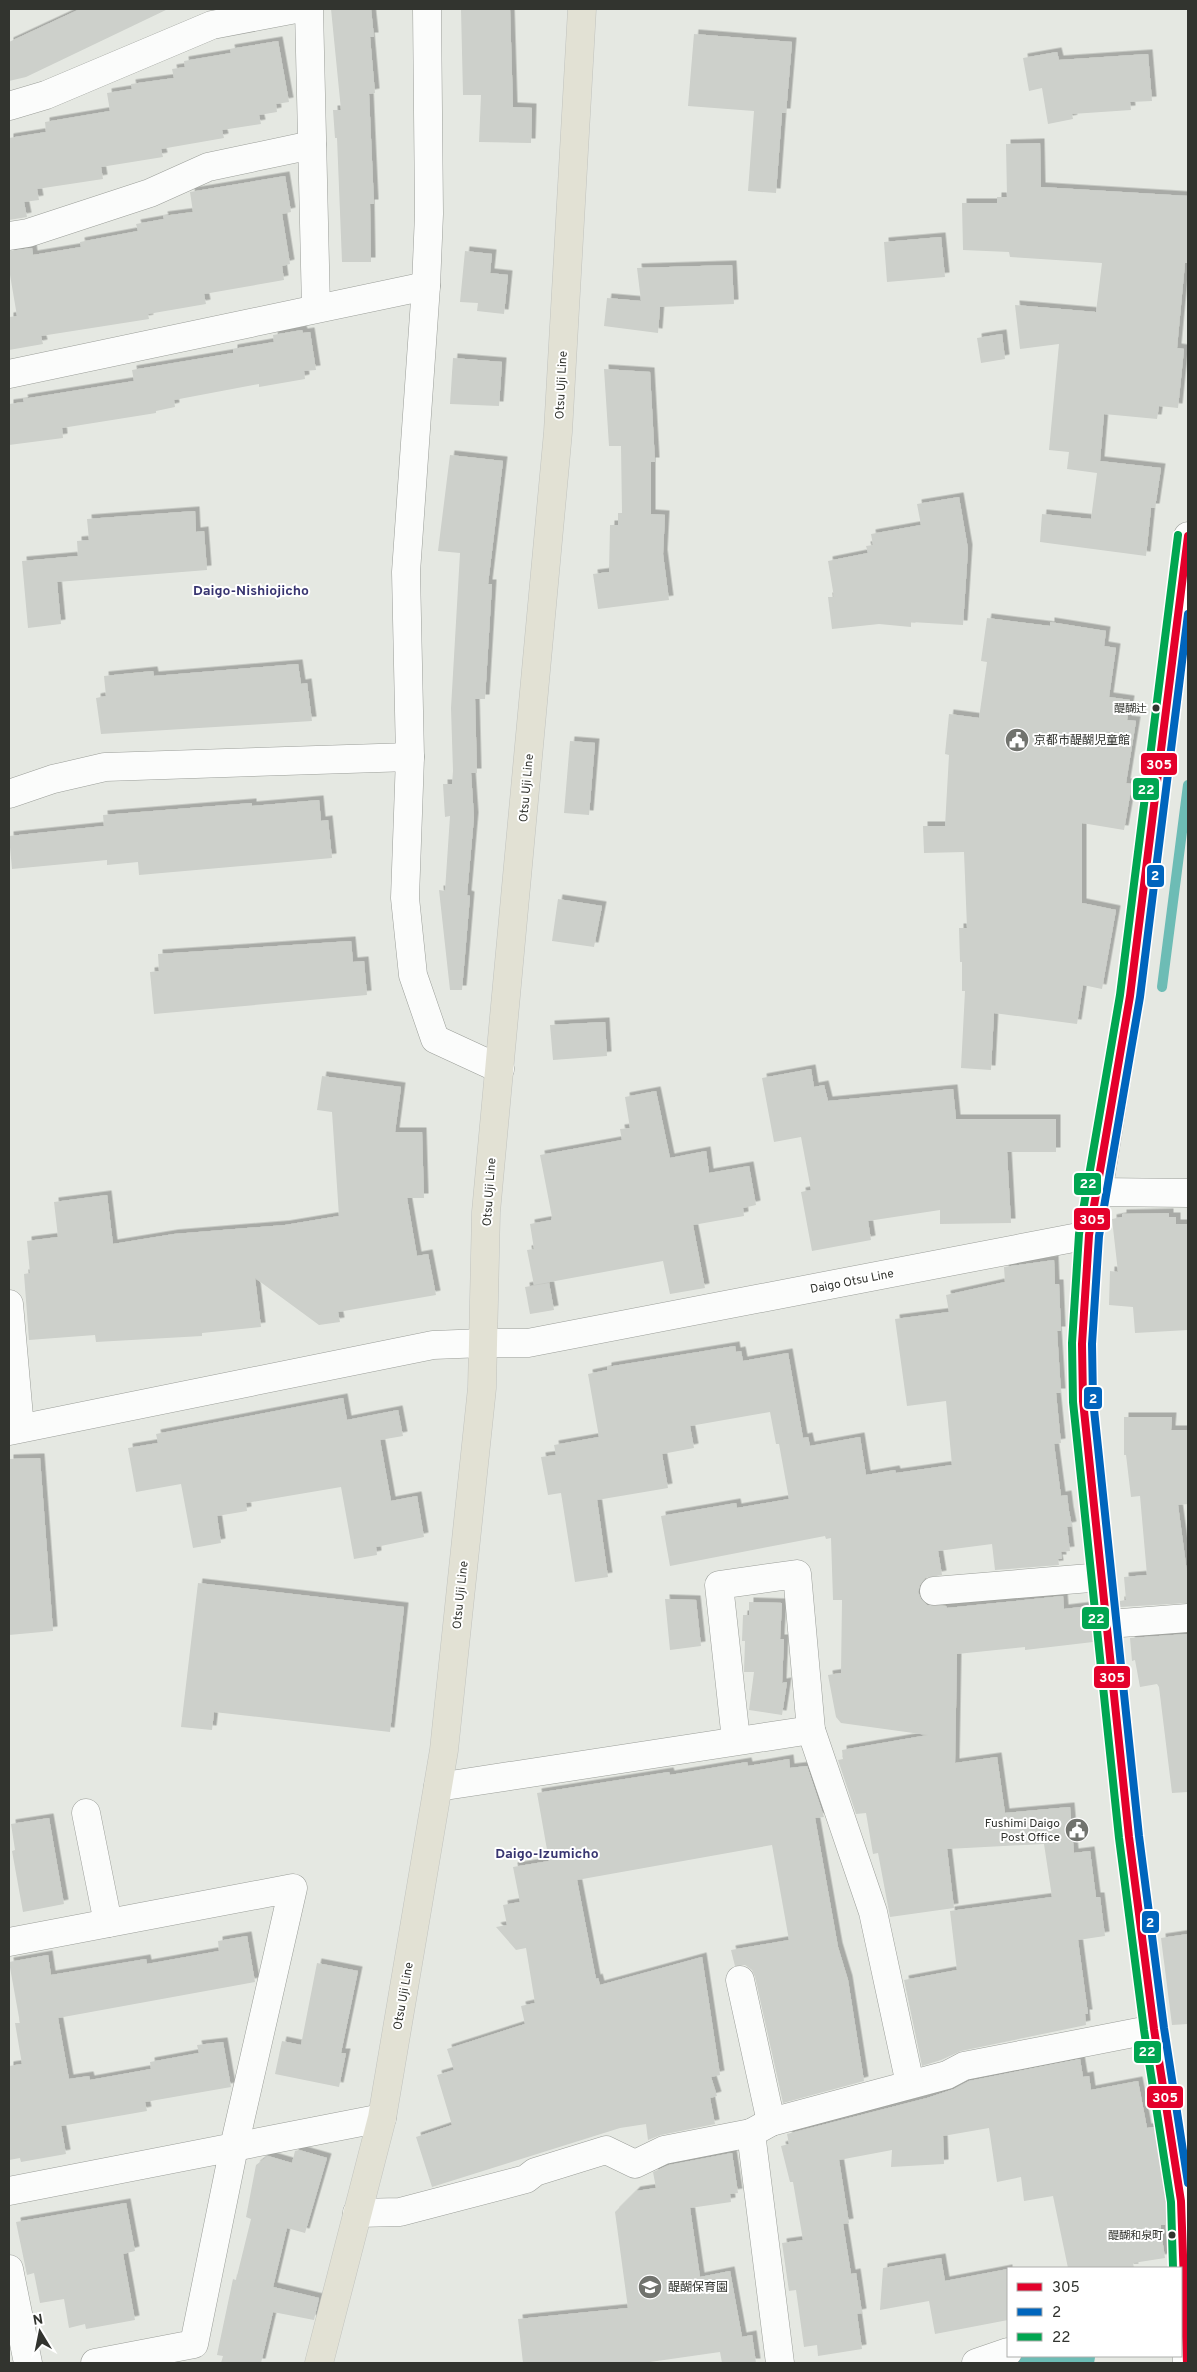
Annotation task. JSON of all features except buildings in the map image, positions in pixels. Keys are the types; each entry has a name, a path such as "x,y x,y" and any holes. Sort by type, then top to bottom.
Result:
{"main road":[{"name":"Otsu Uji Line","path":"319,2363 382,2118 444,1750 479,1418 484,1343 486,1212 558,432 582,9"}],"street":[{"path":"9,106 46,95 212,25 296,9"},
{"path":"309,9 316,308"},
{"path":"426,9 429,214 426,286 406,572 410,757 405,898 413,975 435,1039 500,1069"},
{"path":"9,236 28,233 150,193 208,167 312,145"},
{"path":"9,374 426,286"},
{"path":"1187,2363 1185,2200 1154,2029 1128,1837 1108,1624 1083,1401 1082,1344 1089,1235 1098,1192 1130,996 1188,536"},
{"path":"9,794 53,779 105,767 410,757"},
{"path":"1098,1192 1188,1193"},
{"name":"Daigo Otsu Line","path":"14,1430 433,1345 528,1343 1089,1235"},
{"path":"9,1304 14,1430"},
{"path":"736,1740 720,1585 797,1574 811,1730 872,1912 910,2084"},
{"path":"934,1591 1102,1577"},
{"path":"1108,1624 1188,1618"},
{"path":"438,1787 811,1730"},
{"path":"86,1813 108,1923"},
{"path":"9,1942 293,1888 234,2146 194,2344 95,2363"},
{"path":"740,1980 761,2127 780,2363"},
{"path":"357,2213 400,2212 526,2179 535,2172 606,2150 634,2164 664,2150 761,2127 946,2075 964,2066 1154,2029"},
{"path":"9,2191 382,2118"},
{"path":"9,2269 28,2363"},
{"path":"976,2363 1007,2352"}],"waterway":[{"path":"1162,987 1188,785"},
{"path":"1046,2363 1064,2357"}],"transit line":[{"name":"22","path":"1173,2267 1171,2202 1144,2030 1119,1838 1073,1402 1072,1343 1079,1234 1120,995 1178,535"},
{"name":"305","path":"1187,2363 1181,2201 1154,2029 1129,1837 1083,1401 1082,1344 1089,1235 1130,996 1188,536"},
{"name":"2","path":"1188,614 1140,997 1099,1236 1092,1344 1093,1400 1139,1836 1164,2028 1188,2183"}],"place":[{"name":"醍醐辻","path":"1156,708"},
{"name":"京都市醍醐児童館","path":"1017,740"},
{"name":"Fushimi Daigo Post Office","path":"1077,1830"},
{"name":"醍醐和泉町","path":"1172,2235"},
{"name":"醍醐保育園","path":"650,2287"}],"district":[{"name":"Daigo-Nishiojicho","path":"251,590"},
{"name":"Daigo-Izumicho","path":"547,1853"}]}
